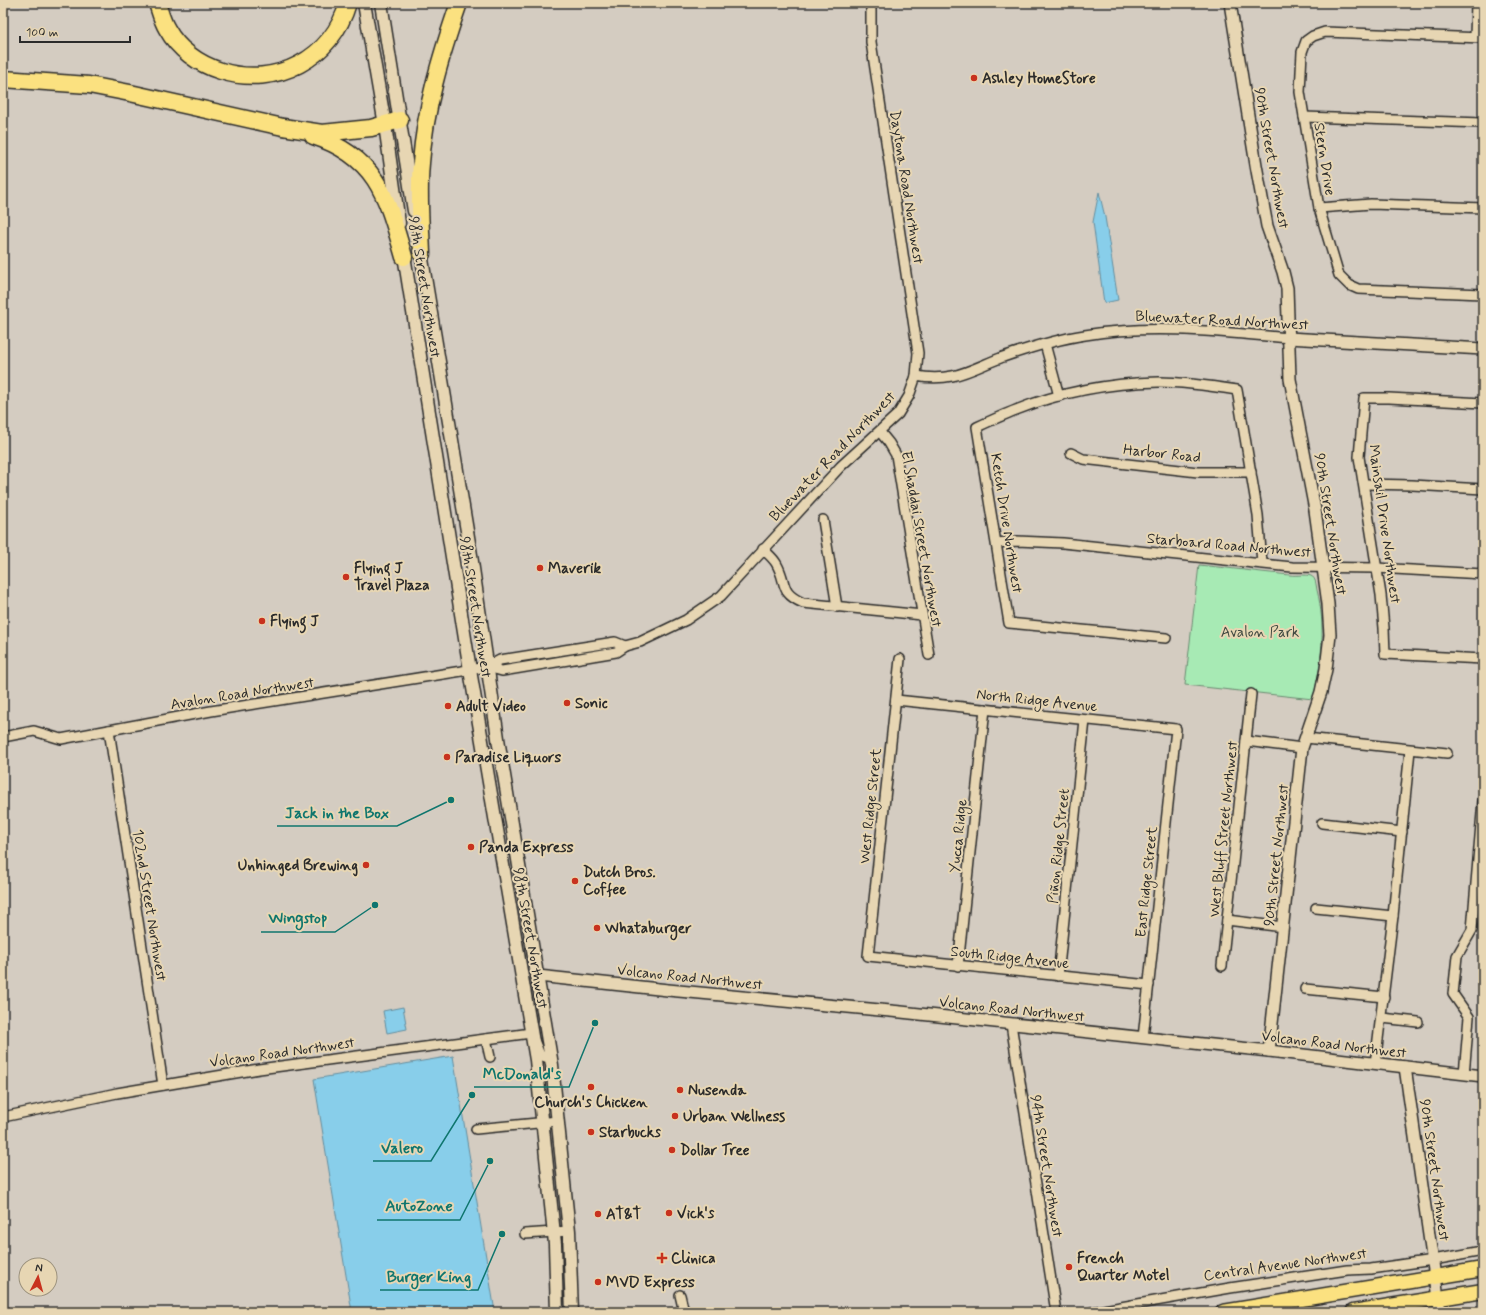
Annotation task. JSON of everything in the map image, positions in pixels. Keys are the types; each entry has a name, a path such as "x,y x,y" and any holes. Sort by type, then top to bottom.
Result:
{"highway":[{"path":"157,3 162,18 173,38 196,60 206,66 237,76 256,77 282,72 307,60 321,48 340,25 348,3"},
{"path":"422,254 420,183 422,143 435,78 459,3"},
{"path":"3,78 89,85 283,127 322,133 351,131 393,122"},
{"path":"283,127 325,140 342,149 358,161 372,175 388,203 404,257"}],"main road":[{"name":"98th Street Northwest","path":"364,3 393,122 422,254 470,548 487,667 538,976 546,1057 558,1121 569,1231 572,1312"},
{"name":"98th Street Northwest","path":"381,3 393,122 404,257 470,670 536,1060 554,1232 557,1269 557,1312"},
{"path":"512,922 521,934 529,975 538,976"},
{"path":"526,1001 535,1016 546,1057"},
{"path":"1223,1312 1483,1269"},
{"path":"1353,1312 1439,1305 1483,1291"}],"street":[{"name":"Daytona Road Northwest","path":"871,3 871,42 918,353 916,376"},
{"name":"90th Street Northwest","path":"1230,3 1267,226 1284,272 1287,288 1290,379 1315,510 1330,627 1327,662 1321,692 1304,743 1269,1051"},
{"path":"1476,3 1479,37"},
{"name":"Stern Drive","path":"1479,37 1325,32 1313,36 1306,41 1302,52 1300,92 1319,208 1339,275 1349,285 1358,289 1483,294"},
{"path":"1304,117 1483,123"},
{"path":"1319,208 1371,204 1483,208"},
{"name":"Bluewater Road Northwest","path":"487,667 502,671 616,652 625,646 640,642 686,620 721,596 841,466 898,414 909,396 916,376 941,378 958,376 1003,357 1045,344 1083,335 1104,332 1150,329 1483,349"},
{"path":"1045,344 1059,396 1092,388 1159,382 1194,384 1237,390 1258,514 1262,564"},
{"name":"Ketch Drive Northwest","path":"1059,396 1016,410 977,427 1009,623 1166,638"},
{"name":"Mainsail Drive Northwest","path":"1483,402 1364,398 1359,457 1383,611 1384,654 1483,659"},
{"name":"El Shaddai Street Northwest","path":"880,432 896,455 929,656"},
{"name":"Harbor Road","path":"1071,453 1083,459 1198,472 1251,472"},
{"path":"1364,484 1483,489"},
{"path":"823,520 837,607"},
{"name":"Starboard Road Northwest","path":"997,543 1017,541 1063,542 1292,567 1376,568 1483,574"},
{"path":"764,549 776,563 786,590 793,599 803,603 922,615"},
{"name":"West Ridge Street","path":"868,956 900,659"},
{"name":"Avalon Road Northwest","path":"3,737 34,731 61,739 211,711 487,667"},
{"name":"West Bluff Street Northwest","path":"1222,966 1251,694"},
{"name":"North Ridge Avenue","path":"896,700 1176,729"},
{"name":"Yucca Ridge","path":"958,966 985,709"},
{"name":"Piñon Ridge Street","path":"1058,976 1086,720"},
{"name":"East Ridge Street","path":"1143,1038 1176,729"},
{"name":"102nd Street Northwest","path":"109,730 163,1085"},
{"path":"1246,741 1304,743 1447,754"},
{"path":"1375,1064 1382,1018 1410,750"},
{"path":"1464,1074 1469,1017 1453,994 1457,956 1472,930 1483,801"},
{"path":"1322,823 1402,832"},
{"path":"1316,908 1393,916"},
{"path":"1227,920 1283,927"},
{"name":"South Ridge Avenue","path":"868,956 1149,985"},
{"name":"Volcano Road Northwest","path":"538,976 1269,1051 1483,1076"},
{"path":"1305,989 1384,997"},
{"path":"1382,1018 1418,1022"},
{"name":"94th Street Northwest","path":"1011,1024 1056,1312"},
{"path":"531,1032 546,1057"},
{"name":"Volcano Road Northwest","path":"3,1117 117,1093 259,1069 531,1032"},
{"path":"486,1039 490,1057"},
{"name":"90th Street Northwest","path":"1406,1067 1439,1305"},
{"path":"476,1129 558,1121"},
{"path":"525,1234 569,1231"},
{"name":"Central Avenue Northwest","path":"1092,1312 1210,1291 1331,1272 1371,1269 1483,1251"},
{"path":"680,1294 684,1312"}],"green space":[{"name":"Avalon Park","path":"1199,565 1292,575 1309,575 1314,578 1320,604 1322,644 1319,672 1313,699 1185,685"}],"water":[{"path":"1099,192 1105,217 1118,300 1104,303 1093,222"},
{"path":"403,1007 407,1029 387,1033 383,1011"},
{"path":"453,1056 495,1312 352,1312 314,1079"}],"place":[{"name":"Ashley HomeStore","path":"974,78"},
{"name":"Maverik","path":"540,568"},
{"name":"Flying J Travel Plaza","path":"346,577"},
{"name":"Flying J","path":"262,621"},
{"name":"Sonic","path":"567,703"},
{"name":"Adult Video","path":"448,706"},
{"name":"Paradise Liquors","path":"447,757"},
{"name":"Jack in the Box","path":"451,800"},
{"name":"Panda Express","path":"471,847"},
{"name":"Unhinged Brewing","path":"366,865"},
{"name":"Dutch Bros. Coffee","path":"575,881"},
{"name":"Wingstop","path":"375,905"},
{"name":"Whataburger","path":"597,928"},
{"name":"McDonald's","path":"595,1023"},
{"name":"Church's Chicken","path":"591,1087"},
{"name":"Nusenda","path":"680,1090"},
{"name":"Valero","path":"472,1095"},
{"name":"Urban Wellness","path":"675,1116"},
{"name":"Starbucks","path":"591,1132"},
{"name":"Dollar Tree","path":"672,1150"},
{"name":"AutoZone","path":"490,1161"},
{"name":"Vick's","path":"669,1213"},
{"name":"AT&T","path":"598,1214"},
{"name":"Burger King","path":"502,1234"},
{"name":"Clinica","path":"662,1258"},
{"name":"French Quarter Motel","path":"1069,1267"},
{"name":"MVD Express","path":"598,1282"}]}
